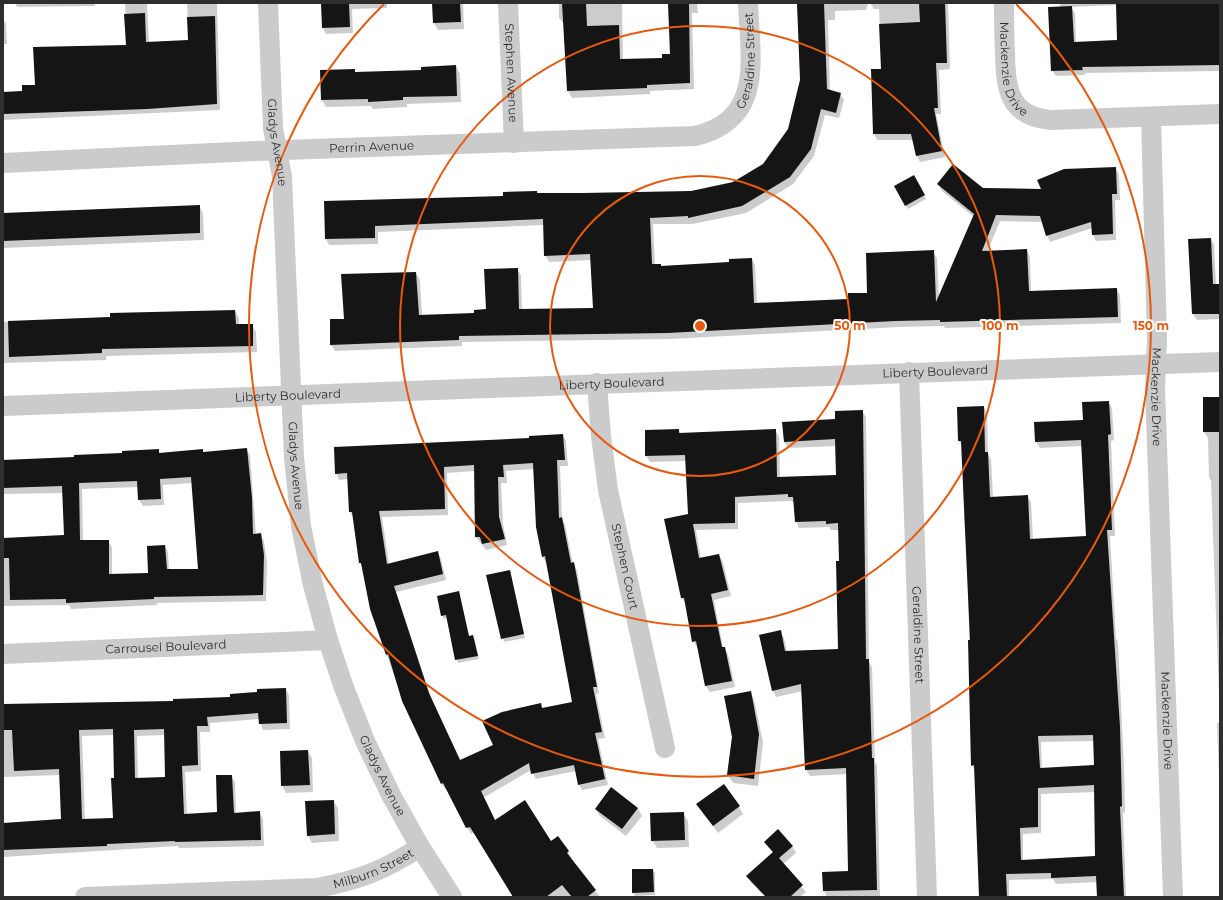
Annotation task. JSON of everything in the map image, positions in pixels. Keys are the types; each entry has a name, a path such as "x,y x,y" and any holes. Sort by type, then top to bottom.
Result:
{"street":[{"name":"Gladys Avenue","path":"268,3 273,128 282,177 294,457 301,526 313,585 328,640 343,685 365,741 391,795 420,847 452,897"},
{"name":"Stephen Avenue","path":"508,3 514,142"},
{"name":"Geraldine Street","path":"733,115 742,105 748,89 750,77 748,3"},
{"name":"Mackenzie Drive","path":"1004,3 1007,89 1015,105 1022,111 1042,119 1051,120 1151,117 1157,364 1155,388 1174,897"},
{"path":"1151,117 1220,114"},
{"name":"Perrin Avenue","path":"3,163 277,150 695,136 710,132 721,126 733,115"},
{"name":"Liberty Boulevard","path":"3,406 597,383 1220,362"},
{"name":"Geraldine Street","path":"909,372 927,897"},
{"name":"Stephen Court","path":"597,383 601,436 608,490 665,748"},
{"name":"Carrousel Boulevard","path":"3,654 328,640"},
{"name":"Milburn Street","path":"85,897 316,888 344,883 370,875 395,863 420,847"}],"building":[{"path":"321,3 349,3 350,27 322,28"},
{"path":"432,3 460,3 461,22 433,23"},
{"path":"562,3 586,3 587,26 619,25 620,59 662,58 662,54 670,54 668,3 689,3 690,83 647,85 647,88 567,91"},
{"path":"797,3 824,3 827,89 841,93 836,113 821,109 811,149 790,177 742,206 688,218 688,216 650,218 652,264 661,264 661,266 729,262 729,259 752,258 754,303 848,299 848,293 867,293 866,253 934,250 936,302 974,214 937,184 953,164 983,188 1041,189 1037,180 1064,169 1116,167 1117,194 1112,194 1113,234 1092,235 1091,222 1046,236 1040,216 996,215 982,251 1027,249 1029,291 1117,288 1118,317 940,322 940,320 895,321 667,333 459,336 459,340 330,345 330,319 344,319 341,274 416,272 419,315 474,313 474,310 486,309 484,269 518,268 519,309 593,308 590,254 544,256 543,219 375,226 375,238 325,239 324,201 503,196 503,192 537,191 537,193 583,193 691,191 733,182 763,164 788,129 800,80"},
{"path":"919,3 945,3 947,63 936,63 938,108 934,108 942,151 916,156 911,134 873,134 871,69 881,69 879,24 920,22"},
{"path":"1220,3 1220,65 1082,67 1083,70 1051,71 1048,7 1072,6 1074,42 1117,40 1116,4"},
{"path":"145,13 146,42 188,40 187,17 215,16 217,104 147,109 3,114 3,92 22,91 22,85 35,85 33,47 126,45 124,14"},
{"path":"456,65 457,96 403,97 403,100 368,102 368,99 321,100 320,70 355,69 355,72 421,70 421,67"},
{"path":"914,175 925,195 905,206 894,186"},
{"path":"200,205 200,233 3,241 3,213"},
{"path":"1211,238 1213,284 1220,284 1220,314 1192,314 1188,239"},
{"path":"235,310 236,324 253,324 253,346 102,349 102,353 9,357 8,321 110,317 110,313"},
{"path":"1203,397 1220,397 1220,432 1203,432"},
{"path":"1109,401 1111,434 1108,435 1112,530 1107,530 1120,727 1122,806 1120,807 1124,897 1097,897 1096,876 1051,878 1051,873 1006,874 1007,897 979,897 974,765 971,766 968,640 970,640 961,441 958,441 957,407 984,406 985,452 988,452 990,497 1028,495 1030,539 1086,536 1081,440 1035,442 1034,422 1083,420 1082,402","holes":["1093,735 1094,765 1040,768 1038,736","1094,785 1095,856 1021,860 1020,828 1038,827 1038,788"]},
{"path":"863,410 866,659 869,659 872,758 874,758 877,890 823,891 822,872 848,871 846,768 805,770 801,684 772,691 759,635 781,630 785,651 838,649 836,561 839,561 838,523 826,524 826,521 795,522 793,497 788,497 788,494 735,497 735,523 693,524 699,558 719,554 728,590 711,594 722,647 725,647 732,681 705,686 696,641 692,642 684,598 681,598 664,519 688,514 685,455 645,456 645,430 679,429 679,433 776,429 777,477 836,475 835,439 784,442 782,422 835,419 835,411"},
{"path":"563,434 565,460 557,460 559,518 562,517 571,563 574,562 597,687 593,687 602,732 595,733 605,779 578,785 574,765 531,774 529,763 481,791 495,820 525,800 551,841 558,836 569,851 567,853 596,890 587,897 572,897 562,885 546,897 513,897 470,827 466,828 443,783 441,784 402,701 388,654 386,655 370,609 361,563 359,563 352,512 349,512 347,473 335,474 334,447 529,438 529,436","holes":["533,463 536,527 542,557 545,556 572,702 542,708 541,703 502,712 482,721 493,745 460,760 429,693 394,586 443,574 438,551 387,564 379,511 445,509 444,467 474,465 475,537 480,537 482,544 505,539 499,517 498,477 504,477 503,465"]},
{"path":"247,448 252,498 253,534 261,533 264,555 263,595 154,597 154,599 66,603 66,599 10,600 9,558 3,558 3,538 64,535 62,486 3,488 3,460 74,457 74,455 122,453 122,451 159,449 159,453 203,449 203,452","holes":["191,477 198,569 167,569 165,545 147,546 148,573 109,574 109,540 80,540 79,483 137,481 138,500 161,499 160,479"]},
{"path":"510,570 524,634 501,639 486,575"},
{"path":"459,591 469,636 473,635 478,656 455,660 446,615 441,616 437,596"},
{"path":"286,688 287,723 259,724 258,713 207,717 208,726 197,726 198,765 182,766 184,814 217,812 216,775 232,775 234,813 260,811 261,840 175,841 107,844 107,846 3,850 3,823 61,819 59,769 14,771 12,730 3,730 3,704 173,701 173,699 230,697 230,694 257,692 257,689","holes":["113,729 114,778 111,778 113,818 82,819 79,730","164,729 165,777 135,778 134,730"]},
{"path":"751,691 759,734 754,779 727,775 732,737 724,696"},
{"path":"308,750 310,785 281,786 280,751"},
{"path":"724,784 740,806 713,826 696,804"},
{"path":"611,787 638,808 622,829 595,809"},
{"path":"334,800 335,834 307,836 305,801"},
{"path":"684,812 685,840 651,841 650,813"},
{"path":"778,829 793,846 779,858 803,885 790,897 766,897 746,876 773,852 764,842"},
{"path":"632,869 653,869 654,892 632,893"}]}
